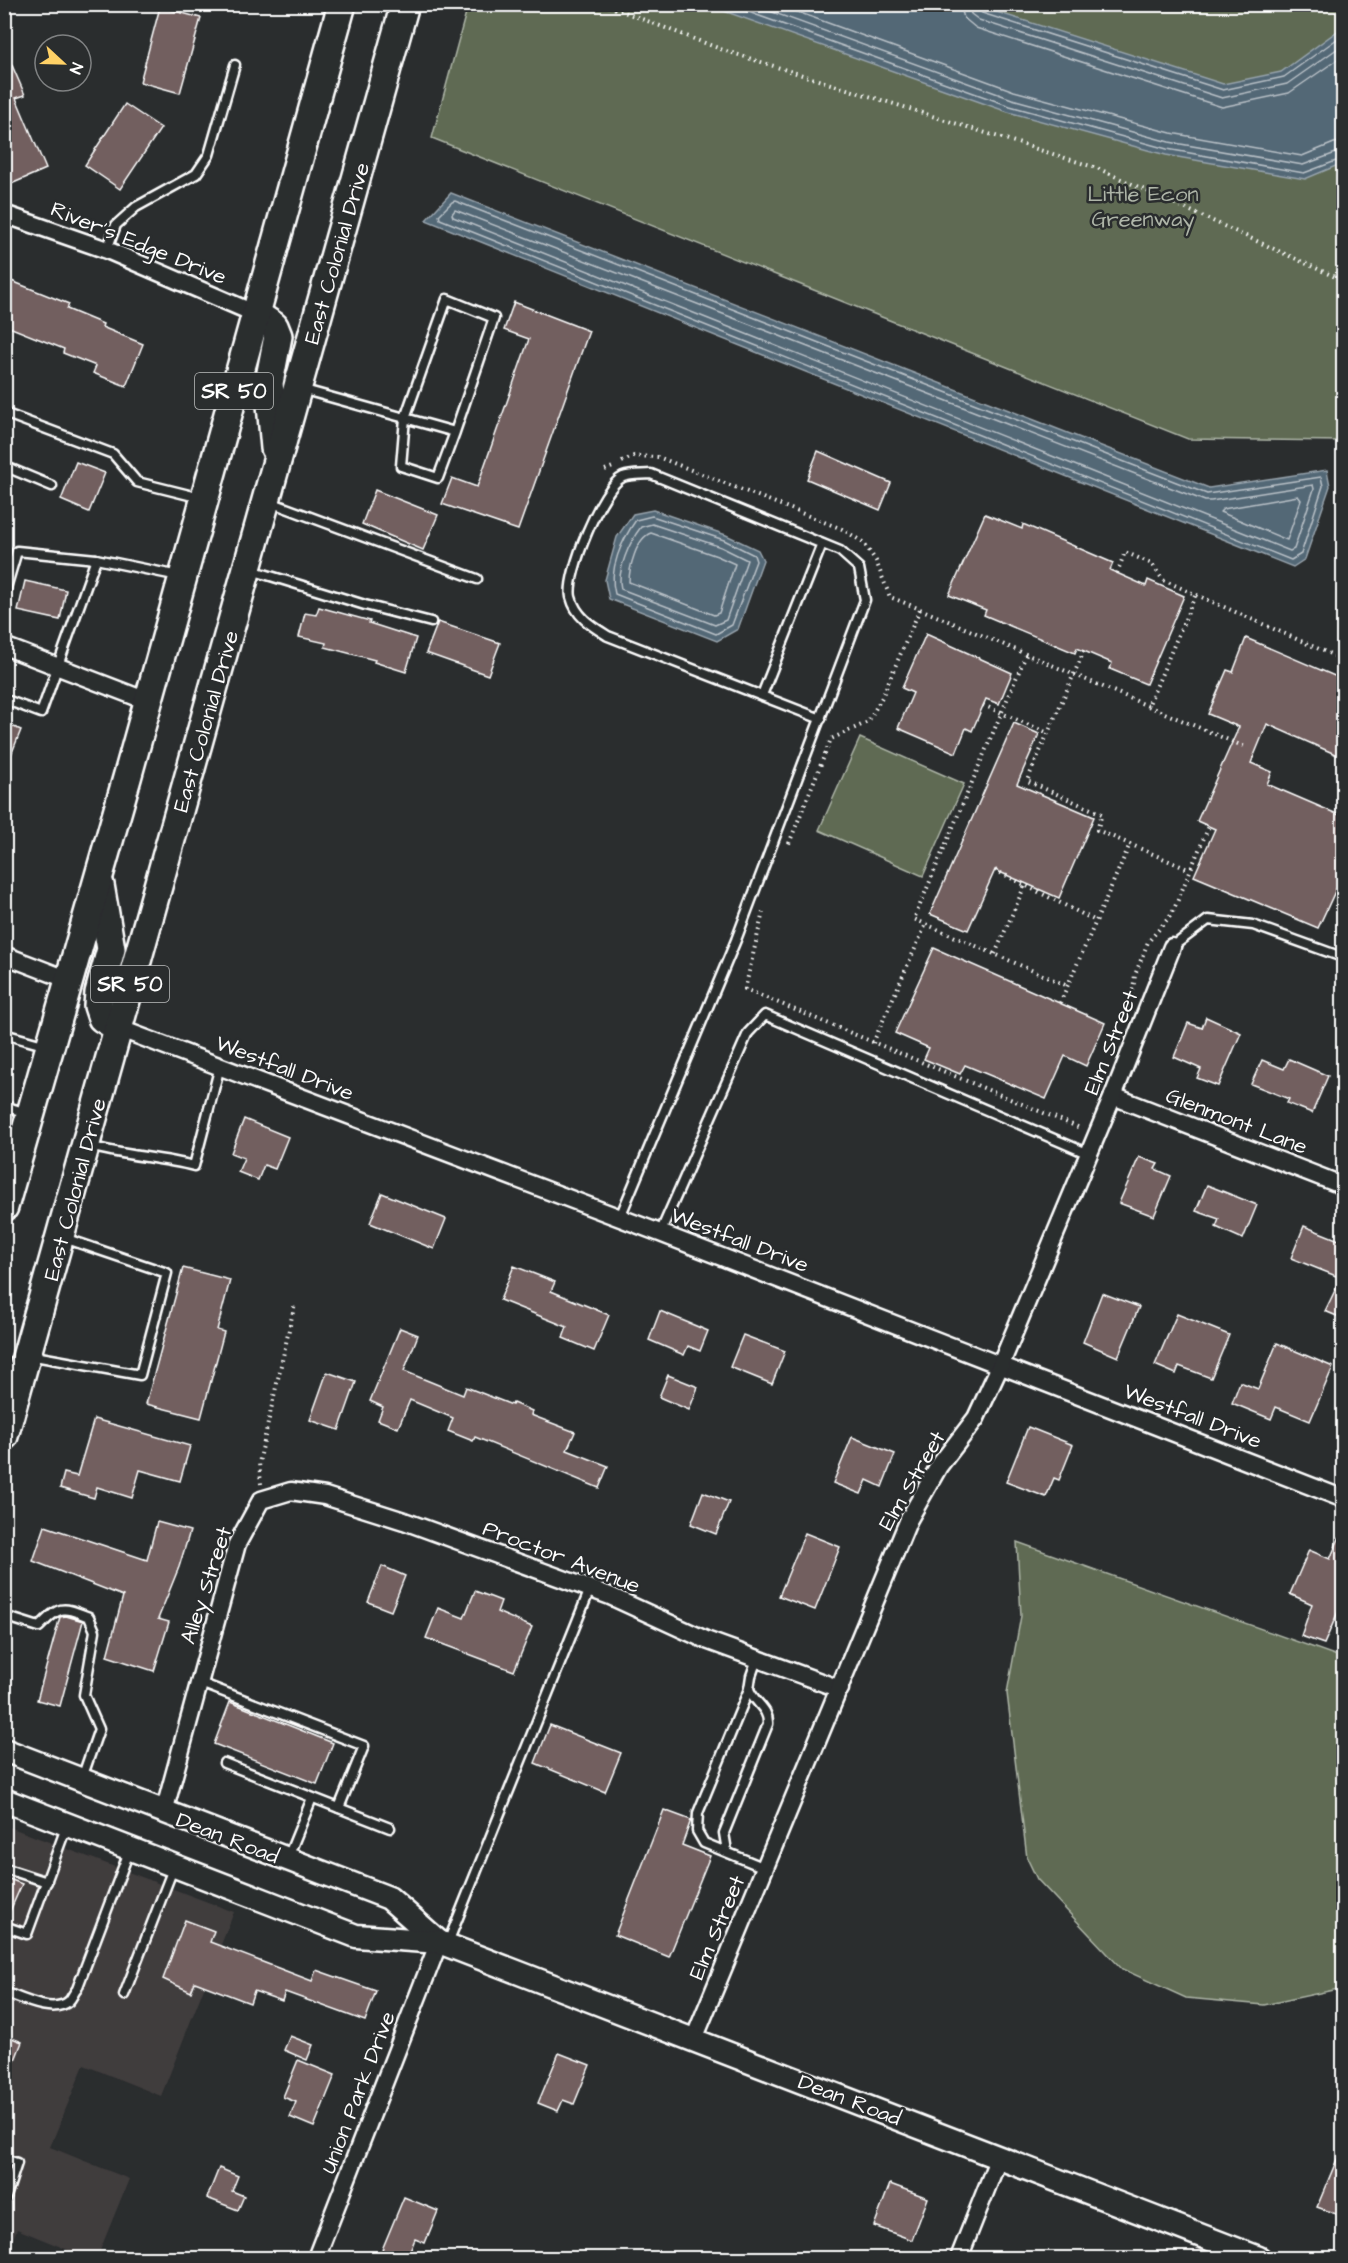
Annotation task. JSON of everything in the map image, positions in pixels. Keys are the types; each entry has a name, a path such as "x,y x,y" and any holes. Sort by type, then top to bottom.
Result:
{"highway":[{"name":"SR 50","path":"4,1208 342,4"},
{"name":"East Colonial Drive","path":"4,1436 405,4"},
{"path":"256,314 274,326 278,336 269,383 276,467"},
{"path":"99,874 111,949 99,993 98,1006 102,1018 118,1028"}],"main road":[{"name":"Dean Road","path":"4,1750 389,1898 443,1943"},
{"name":"Dean Road","path":"4,1800 356,1936 443,1943 694,2038 1259,2259"}],"street":[{"name":"River's Edge Drive","path":"4,214 107,250 256,314"},
{"path":"4,646 147,701"},
{"name":"Elm Street","path":"694,2038 909,1519 939,1466 975,1418 1001,1364 1113,1096 1172,947"},
{"path":"4,955 69,980"},
{"name":"Westfall Drive","path":"118,1028 620,1217 1344,1499"},
{"name":"Glenmont Lane","path":"1113,1096 1344,1186"},
{"name":"Proctor Avenue","path":"261,1500 291,1491 325,1496 404,1521 590,1589 706,1641 840,1689"},
{"name":"Alley Street","path":"164,1812 237,1544 261,1500"},
{"name":"Union Park Drive","path":"316,2259 443,1943"},
{"path":"959,2259 999,2157"}],"lane":[{"path":"107,250 116,225 136,207 196,174 210,155 236,65"},
{"path":"447,299 494,318 455,432 438,478 401,466 405,418 447,299"},
{"path":"298,388 455,432"},
{"path":"4,413 113,454 137,482 204,499"},
{"path":"4,466 52,486"},
{"path":"620,1217 715,993 821,719 865,600 859,568 840,551 651,474 622,478 604,496 573,569 571,597 582,619 608,636 821,719"},
{"path":"267,501 477,579"},
{"path":"762,695 822,544"},
{"path":"4,595 17,551 96,559 182,577"},
{"path":"4,699 41,713 96,559"},
{"path":"248,569 365,605 431,622"},
{"path":"1172,947 1208,920 1253,925 1343,957"},
{"path":"660,1233 748,1033 765,1015 1089,1154"},
{"path":"4,1034 50,1047"},
{"path":"86,1145 114,1153 169,1159 194,1166 220,1066"},
{"path":"4,1106 31,1114"},
{"path":"28,1355 140,1375 167,1273 61,1236"},
{"path":"443,1943 590,1589"},
{"path":"4,1616 39,1627 56,1610 67,1609 89,1617 95,1631 84,1695 99,1729 81,1780"},
{"path":"757,1659 748,1689 698,1813 697,1831 704,1843 765,1868"},
{"path":"198,1682 363,1746 339,1808"},
{"path":"727,1851 724,1833 768,1724 768,1716 763,1706 752,1697 748,1689"},
{"path":"224,1763 390,1828"},
{"path":"287,1860 312,1798"},
{"path":"4,1926 27,1934 67,1824"},
{"path":"4,1992 46,2006 58,2006 69,2001 77,1989 130,1849"},
{"path":"124,1995 174,1866"},
{"path":"4,1868 47,1882"},
{"path":"4,2159 17,2163 4,2203"}],"path":[{"path":"603,4 723,50 1097,168 1344,281"},
{"path":"605,470 634,456 658,457 842,529 863,542 876,561 890,597 1245,747"},
{"path":"1117,573 1125,552 1152,564 1163,580 1344,660"},
{"path":"1148,706 1196,596"},
{"path":"784,857 831,739 868,722 882,697 920,609"},
{"path":"1084,651 1027,781 1102,814 1097,830 1190,870"},
{"path":"1026,655 914,919 1068,986"},
{"path":"983,705 1048,733"},
{"path":"1128,1007 1135,975 1148,942 1172,914 1209,826"},
{"path":"1060,1003 1130,844"},
{"path":"995,870 1096,921"},
{"path":"995,954 1025,885"},
{"path":"763,910 745,989 1079,1129 1084,1118"},
{"path":"873,1043 926,924"},
{"path":"261,1500 259,1463 295,1303"}],"shaded area":[{"path":"4,1825 234,1912 161,2096 84,2065 50,2147 129,2179 97,2258 88,2258 17,2229 5,2258"}],"green space":[{"name":"Little Econ Greenway","path":"468,5 1343,5 1343,441 1188,439 432,138"},
{"path":"860,738 964,784 923,876 819,830"},
{"path":"1017,1542 1343,1658 1343,1988 1264,2005 1186,1998 1122,1969 1037,1879 1027,1858 1007,1693 1021,1616"}],"water":[{"path":"707,5 975,5 1223,84 1281,72 1343,27 1343,163 1305,179 1166,155 1008,112"},
{"path":"451,193 1209,488 1327,470 1330,486 1305,559 1293,567 426,220"},
{"path":"653,510 726,535 758,550 763,560 738,629 717,641 609,599 605,580 617,537 633,514"}],"building":[{"path":"160,7 201,18 180,93 140,82"},
{"path":"4,47 25,95 16,98 46,169 4,187"},
{"path":"125,104 161,128 120,189 85,165"},
{"path":"4,278 69,304 67,309 143,344 126,386 93,373 96,366 63,353 64,349 4,325"},
{"path":"514,302 589,331 518,530 442,504 452,478 477,487 529,339 504,330"},
{"path":"818,451 891,483 880,510 807,479"},
{"path":"76,462 105,473 89,512 61,500"},
{"path":"375,490 438,515 423,550 362,524"},
{"path":"985,514 1022,529 1023,524 1113,563 1110,570 1146,586 1148,580 1184,596 1146,684 1110,669 1112,663 1077,648 1075,653 984,615 986,610 949,595"},
{"path":"25,581 66,590 60,620 18,611"},
{"path":"319,607 370,621 369,623 416,638 406,672 374,662 375,660 325,647 326,643 299,637 305,613 316,615"},
{"path":"438,622 500,643 488,675 426,653"},
{"path":"926,634 1012,673 999,704 986,699 972,731 966,728 956,753 898,728 913,693 902,688"},
{"path":"1246,638 1344,680 1344,758 1267,724 1251,763 1272,772 1267,784 1344,817 1344,872 1318,928 1194,876 1215,829 1197,821 1239,727 1208,714 1227,670 1233,672"},
{"path":"4,723 21,730 5,770 4,770"},
{"path":"1014,723 1039,734 1017,784 1094,817 1059,898 995,870 968,930 930,914"},
{"path":"934,948 1105,1023 1086,1066 1065,1056 1046,1099 965,1065 960,1074 924,1059 929,1048 895,1033"},
{"path":"1206,1017 1241,1033 1218,1086 1197,1078 1201,1069 1174,1057 1188,1023 1202,1028"},
{"path":"1289,1059 1328,1076 1312,1113 1287,1103 1289,1099 1251,1084 1262,1060 1284,1069"},
{"path":"244,1119 288,1137 275,1169 264,1165 258,1180 238,1172 244,1158 231,1153"},
{"path":"1139,1157 1158,1164 1155,1169 1171,1176 1154,1216 1119,1203"},
{"path":"1207,1185 1257,1205 1243,1239 1216,1227 1219,1219 1196,1211"},
{"path":"382,1193 446,1219 434,1249 370,1223"},
{"path":"1304,1226 1344,1242 1344,1257 1336,1276 1291,1258"},
{"path":"514,1266 555,1282 551,1291 609,1315 594,1351 563,1338 567,1327 500,1300"},
{"path":"183,1268 230,1280 217,1330 224,1332 201,1418 146,1404"},
{"path":"1344,1272 1344,1319 1325,1311"},
{"path":"1102,1293 1139,1307 1118,1357 1083,1342"},
{"path":"660,1311 708,1331 700,1351 688,1346 684,1355 649,1340"},
{"path":"1177,1314 1229,1335 1211,1378 1179,1366 1176,1374 1155,1365"},
{"path":"400,1328 418,1335 404,1371 463,1395 466,1387 512,1405 513,1403 532,1411 531,1415 575,1432 567,1450 608,1466 599,1488 475,1437 473,1441 448,1431 453,1418 410,1400 398,1428 378,1420 383,1407 370,1401"},
{"path":"743,1335 785,1351 772,1384 730,1367"},
{"path":"1277,1343 1333,1367 1310,1421 1276,1407 1271,1419 1232,1403 1240,1382 1258,1389"},
{"path":"327,1372 356,1382 339,1430 310,1420"},
{"path":"668,1375 698,1387 689,1410 659,1397"},
{"path":"94,1419 190,1446 180,1481 140,1470 132,1498 97,1487 94,1498 60,1488 64,1473 77,1476"},
{"path":"1028,1427 1073,1445 1059,1480 1054,1478 1046,1497 1006,1482"},
{"path":"852,1437 895,1454 882,1487 867,1480 861,1494 833,1483"},
{"path":"703,1492 729,1502 716,1534 691,1524"},
{"path":"157,1522 190,1531 179,1567 158,1619 169,1622 154,1671 107,1656 123,1596 33,1561 45,1526 147,1560"},
{"path":"1344,1527 1344,1598 1324,1644 1301,1636 1312,1604 1290,1594 1309,1550 1330,1559"},
{"path":"805,1533 840,1547 815,1610 779,1596"},
{"path":"382,1566 405,1576 391,1611 368,1602"},
{"path":"475,1591 501,1601 497,1612 532,1627 514,1671 426,1638 438,1608 464,1618"},
{"path":"66,1616 83,1621 60,1706 37,1700 60,1617"},
{"path":"230,1702 333,1743 317,1784 214,1744"},
{"path":"550,1725 621,1753 605,1792 535,1763"},
{"path":"664,1810 691,1820 682,1845 710,1856 669,1957 615,1935"},
{"path":"4,1877 22,1884 6,1920 4,1920"},
{"path":"185,1920 214,1931 210,1942 312,1981 316,1970 376,1991 365,2021 285,1992 282,2001 254,1991 250,2003 195,1982 191,1992 163,1979"},
{"path":"4,2035 22,2042 6,2083 4,2083"},
{"path":"290,2036 313,2045 307,2060 284,2050"},
{"path":"559,2053 590,2065 574,2104 563,2100 558,2111 538,2103"},
{"path":"298,2060 335,2075 314,2127 290,2117 296,2102 283,2097"},
{"path":"1344,2145 1344,2217 1317,2207"},
{"path":"219,2168 238,2176 232,2191 244,2196 238,2210 207,2198"},
{"path":"890,2184 928,2198 912,2240 874,2226"},
{"path":"404,2197 438,2211 425,2243 415,2239 407,2259 397,2259 381,2252"}]}
